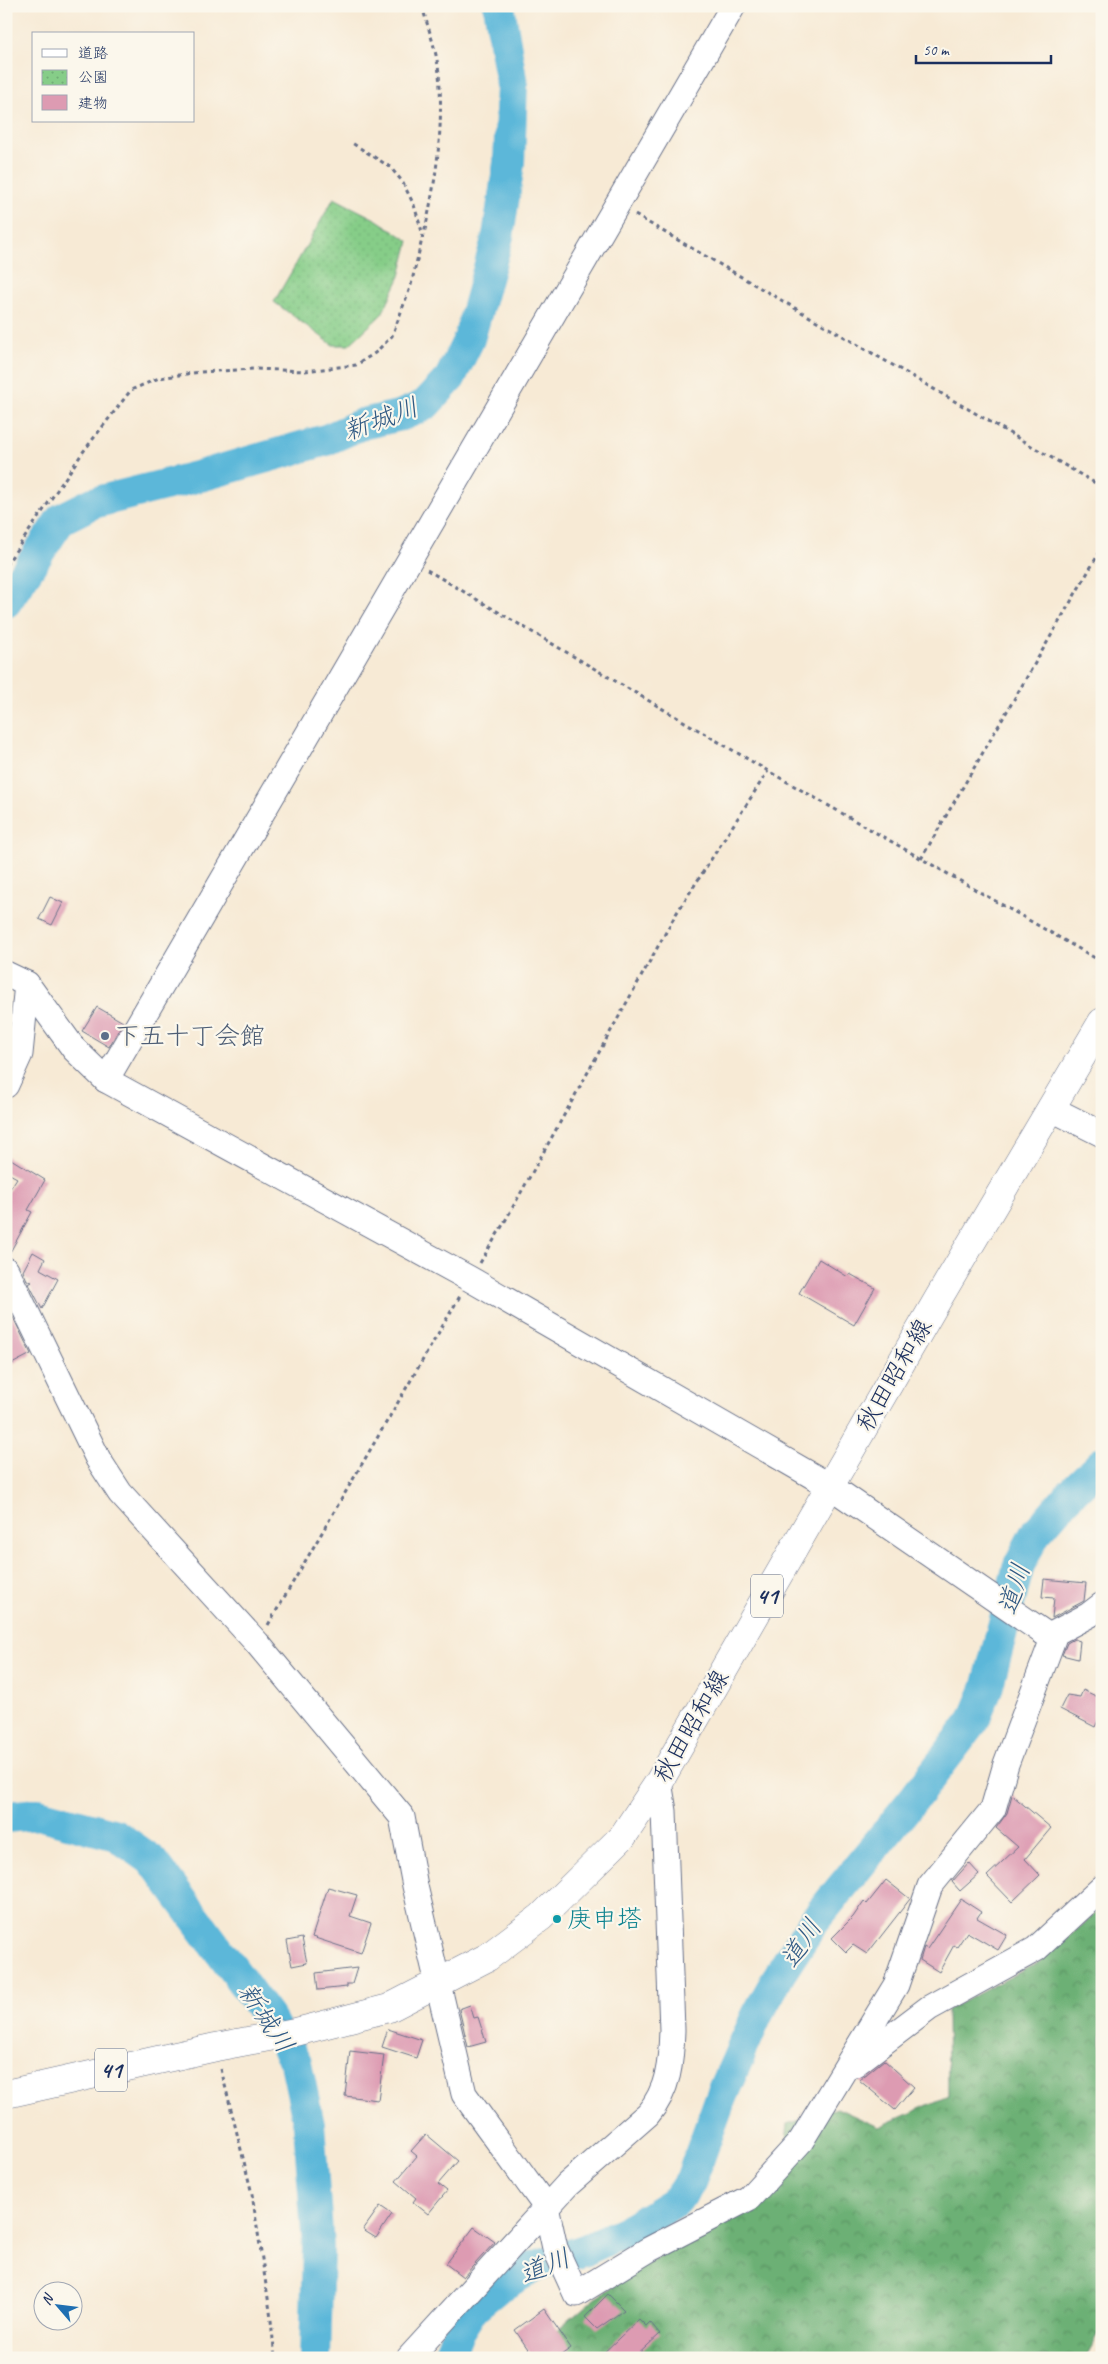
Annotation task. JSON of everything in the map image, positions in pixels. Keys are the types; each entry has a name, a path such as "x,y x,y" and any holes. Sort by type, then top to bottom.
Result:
{"main road":[{"name":"秋田昭和線","path":"6,2094 216,2047 300,2031 389,2008 488,1957 541,1917 623,1836 658,1782 956,1267 1052,1109 1102,1022"}],"street":[{"path":"106,1080 734,6"},
{"path":"6,1270 98,1459 120,1493 257,1643 402,1817 415,1886 464,2094 546,2207 555,2248 576,2294 648,2250 749,2198 801,2141 845,2071 896,1985 930,1886 993,1809 1006,1764 1053,1639 830,1486 470,1279 106,1080 74,1049 17,979"},
{"path":"6,1085 20,1054 17,979"},
{"path":"1052,1109 1102,1134"},
{"path":"1049,1636 1089,1615 1102,1605"},
{"path":"410,2358 479,2284 546,2207 648,2114 666,2088 672,2061 672,2030 664,1811 658,1782"},
{"path":"845,2071 928,2008 1036,1949 1102,1888"}],"path":[{"path":"6,565 83,452 131,390 159,378 200,372 255,369 306,371 356,365 376,354 392,336 411,285 434,189 440,126 439,72 422,6"},
{"path":"352,143 390,167 402,181 414,205 423,234"},
{"path":"618,205 1102,487"},
{"path":"921,858 1102,548"},
{"path":"409,560 768,771 1102,962"},
{"path":"257,1643 504,1223 676,914 768,771"},
{"path":"216,2047 252,2194 270,2311 275,2358"}],"green space":[{"path":"334,198 377,220 409,241 400,276 382,314 349,345 333,345 274,302"},
{"path":"1102,1908 1102,2329 1085,2358 525,2358 595,2298 708,2225 780,2192 788,2124 837,2108 879,2127 948,2096 947,2010 1039,1962"}],"building":[{"path":"50,897 63,903 52,925 39,919"},
{"name":"下五十丁会館","path":"97,1007 123,1022 109,1047 82,1031"},
{"path":"6,1156 45,1180 28,1210 32,1212 8,1256 6,1195 17,1178 6,1172"},
{"path":"33,1252 45,1259 40,1269 58,1279 42,1309 29,1284 32,1282 27,1280 23,1271"},
{"path":"819,1259 848,1277 850,1274 875,1288 854,1325 799,1293"},
{"path":"6,1303 31,1354 6,1367"},
{"path":"1044,1579 1086,1583 1084,1601 1052,1618 1054,1598 1042,1597"},
{"path":"1074,1639 1080,1641 1078,1659 1062,1655 1067,1643"},
{"path":"1083,1690 1102,1699 1102,1713 1095,1727 1060,1709 1067,1695 1080,1697"},
{"path":"1012,1795 1051,1828 1025,1859 1040,1875 1012,1902 987,1876 1018,1847 996,1828 1007,1813"},
{"path":"969,1863 979,1874 960,1891 952,1882"},
{"path":"886,1880 910,1899 867,1954 853,1945 846,1952 832,1938 853,1917 864,1901 867,1904"},
{"path":"328,1887 357,1895 350,1916 371,1923 361,1953 312,1937"},
{"path":"961,1899 981,1912 977,1918 1007,1935 998,1950 967,1932 957,1947 954,1945 939,1972 920,1960 924,1947 927,1949"},
{"path":"302,1938 307,1963 292,1966 287,1941"},
{"path":"357,1968 352,1984 347,1984 347,1987 318,1990 316,1973"},
{"path":"470,2005 474,2018 478,2017 486,2042 468,2047 459,2009"},
{"path":"388,2029 422,2040 416,2058 382,2047"},
{"path":"350,2051 384,2055 378,2100 345,2096"},
{"path":"884,2060 914,2087 895,2110 859,2080"},
{"path":"426,2134 458,2161 438,2184 447,2191 428,2214 413,2202 416,2198 396,2181 417,2156 411,2151"},
{"path":"380,2206 392,2214 376,2238 363,2230"},
{"path":"474,2227 495,2242 463,2277 446,2264"},
{"path":"608,2294 624,2310 597,2329 585,2317"},
{"path":"544,2309 571,2348 557,2358 534,2358 515,2330"},
{"path":"639,2319 646,2326 650,2322 660,2334 634,2358 598,2358"}],"waterway":[{"name":"新城川","path":"6,602 61,519 93,503 200,476 326,440 362,424 402,415 425,405 450,378 469,339 498,236 509,163 512,85 499,6"},
{"name":"道川","path":"447,2358 458,2332 474,2307 496,2289 536,2266 585,2250 632,2228 677,2200 691,2180 721,2097 757,2015 781,1972 814,1921 916,1796 974,1720 987,1689 1019,1565 1035,1534 1070,1494 1102,1463"},
{"name":"新城川","path":"6,1817 38,1814 116,1835 153,1861 268,2017 296,2063 309,2125 318,2247 315,2358"}],"place":[{"name":"下五十丁会館","path":"105,1036"},
{"name":"庚申塔","path":"557,1919"}]}
